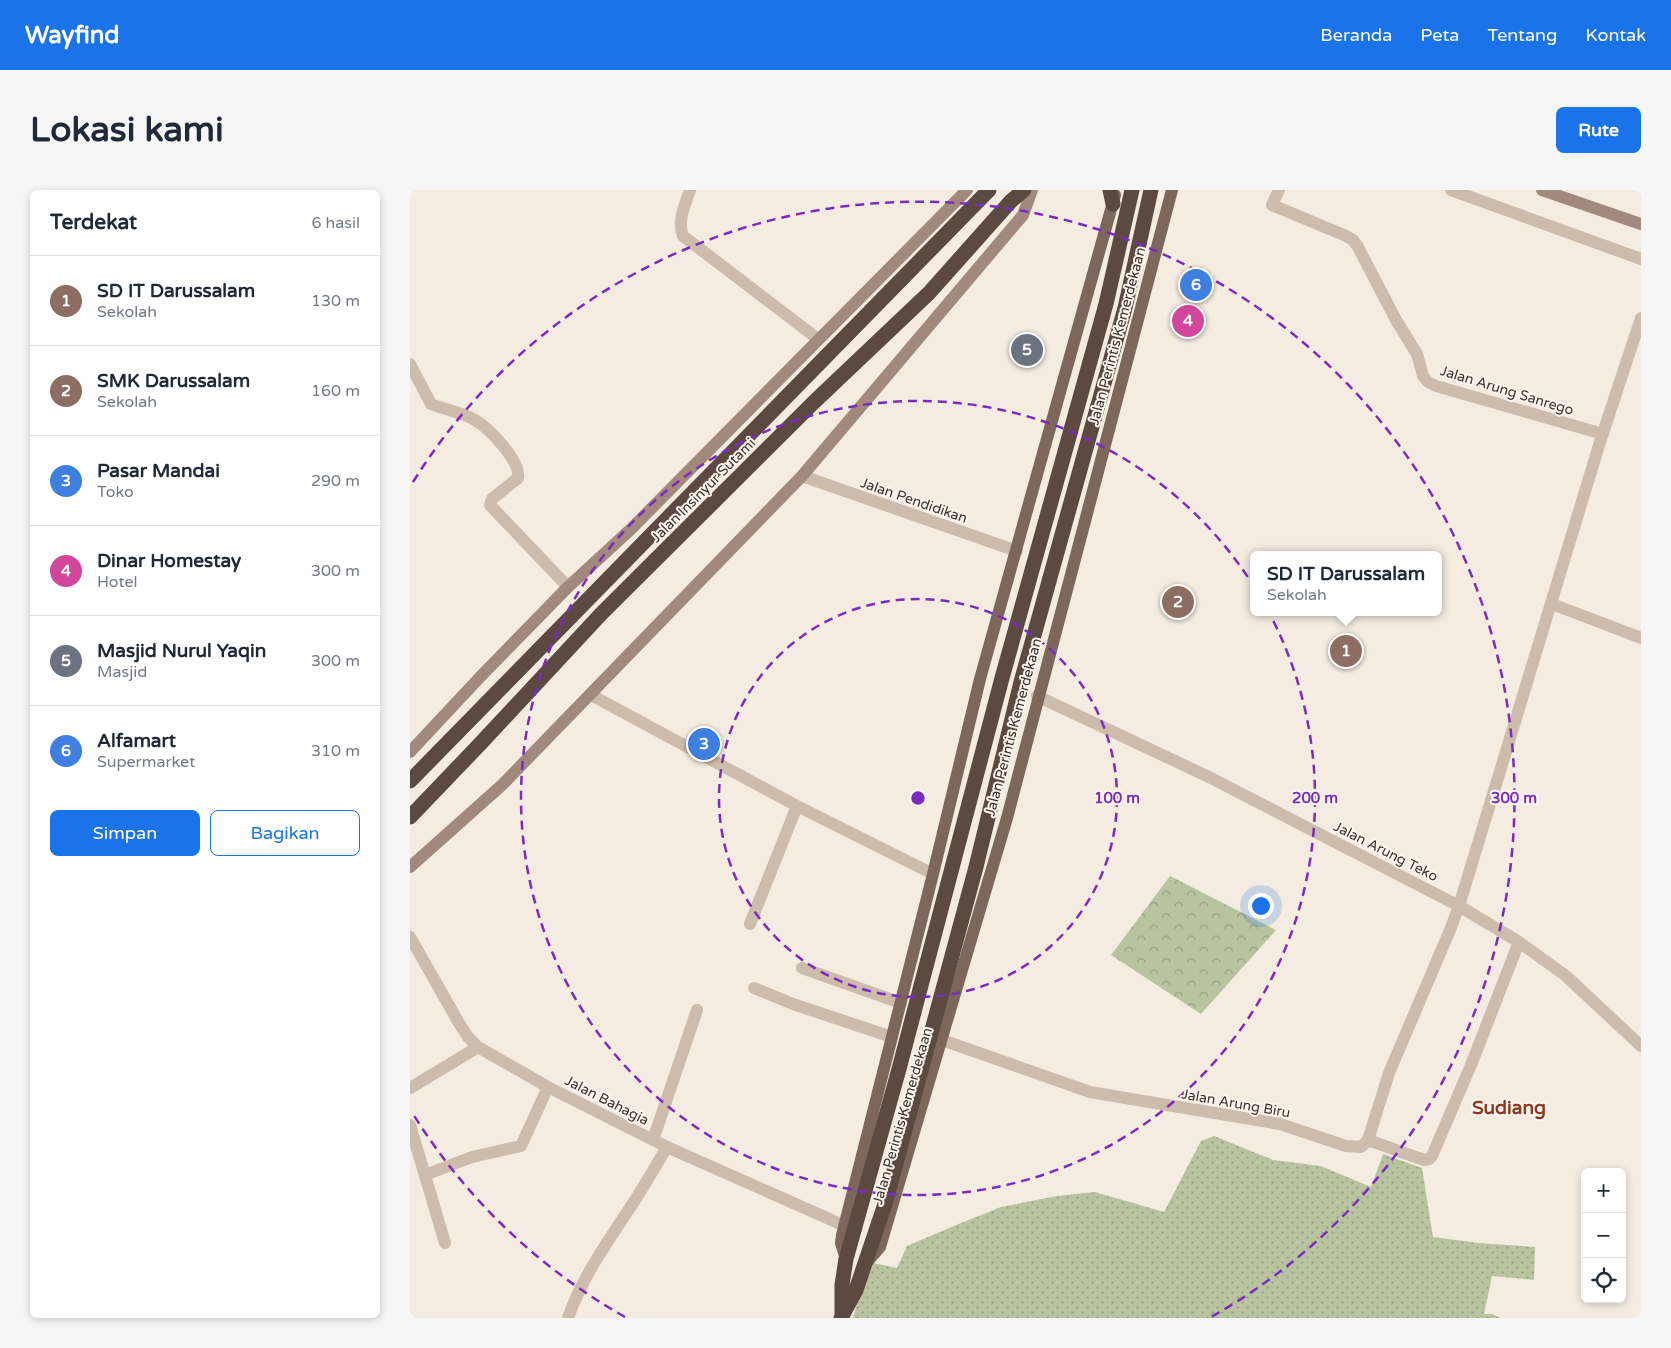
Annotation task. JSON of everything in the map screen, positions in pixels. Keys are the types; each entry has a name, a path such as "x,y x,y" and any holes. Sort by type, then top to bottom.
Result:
{"highway":[{"name":"Jalan Insinyur Sutami","path":"410,780 989,190"},
{"name":"Jalan Insinyur Sutami","path":"410,817 601,614 814,402 929,293 1011,201 1024,190"},
{"name":"Jalan Perintis Kemerdekaan","path":"842,1317 842,1286 846,1259 899,1068 1004,668 1103,313 1132,190"},
{"name":"Jalan Perintis Kemerdekaan","path":"842,1317 856,1290 866,1264 885,1204 976,868 1021,682 1122,317 1151,190"}],"main road":[{"name":"Jalan Perintis Kemerdekaan","path":"866,1264 880,1247 1007,818 1037,696 1172,190"},
{"path":"1165,218 1178,190"},
{"name":"Jalan Perintis Kemerdekaan","path":"846,1259 841,1243 980,679 1017,551 1113,195"}],"street":[{"path":"690,190 680,223 680,230 683,236 818,339"},
{"path":"410,752 568,587 631,529 967,190"},
{"path":"410,867 502,786 802,476 1023,215 1032,190"},
{"name":"Jalan Arung Sanrego","path":"1279,190 1272,205 1353,240 1396,320 1417,354 1423,376 1428,382 1436,386 1603,434"},
{"path":"1451,190 1641,260"},
{"path":"1542,190 1572,195 1641,224"},
{"path":"1518,942 1471,1065 1432,1156 1424,1160 1368,1140 1389,1073 1459,906 1603,434 1641,318"},
{"path":"410,364 431,404 468,416 478,422 508,452 517,466 518,478 492,499 490,505 568,587"},
{"name":"Jalan Pendidikan","path":"802,476 1017,551"},
{"path":"1552,604 1641,638"},
{"path":"590,695 797,806 933,874"},
{"name":"Jalan Arung Teko","path":"1037,696 1209,777 1459,906 1518,942 1566,976 1641,1046"},
{"path":"750,924 797,806"},
{"name":"Jalan Bahagia","path":"410,937 459,1023 468,1037 478,1047 548,1087 667,1147 845,1226"},
{"path":"802,968 901,1003"},
{"path":"754,988 793,1004 892,1037"},
{"path":"653,1140 697,1010"},
{"name":"Jalan Arung Biru","path":"942,1040 1090,1092 1280,1124 1346,1146 1360,1147 1368,1140"},
{"path":"410,1088 478,1047"},
{"path":"425,1175 472,1157 521,1146 548,1087"},
{"path":"410,1125 445,1243"},
{"path":"568,1318 602,1250 667,1147"}],"green space":[{"path":"1170,876 1276,930 1201,1014 1111,955"},
{"path":"1214,1136 1273,1160 1321,1166 1371,1187 1383,1154 1422,1168 1433,1237 1478,1243 1535,1247 1534,1280 1492,1276 1484,1314 1492,1314 1500,1318 853,1318 869,1262 897,1268 907,1246 1001,1207 1057,1196 1095,1192 1164,1212 1201,1141"}],"place":[{"name":"Alfamart","path":"1196,285"},
{"name":"Dinar Homestay","path":"1188,321"},
{"name":"Masjid Nurul Yaqin","path":"1027,350"},
{"name":"SMK Darussalam","path":"1178,602"},
{"name":"SD IT Darussalam","path":"1346,651"},
{"name":"Pasar Mandai","path":"704,744"}],"district":[{"name":"Sudiang","path":"1509,1107"}]}
